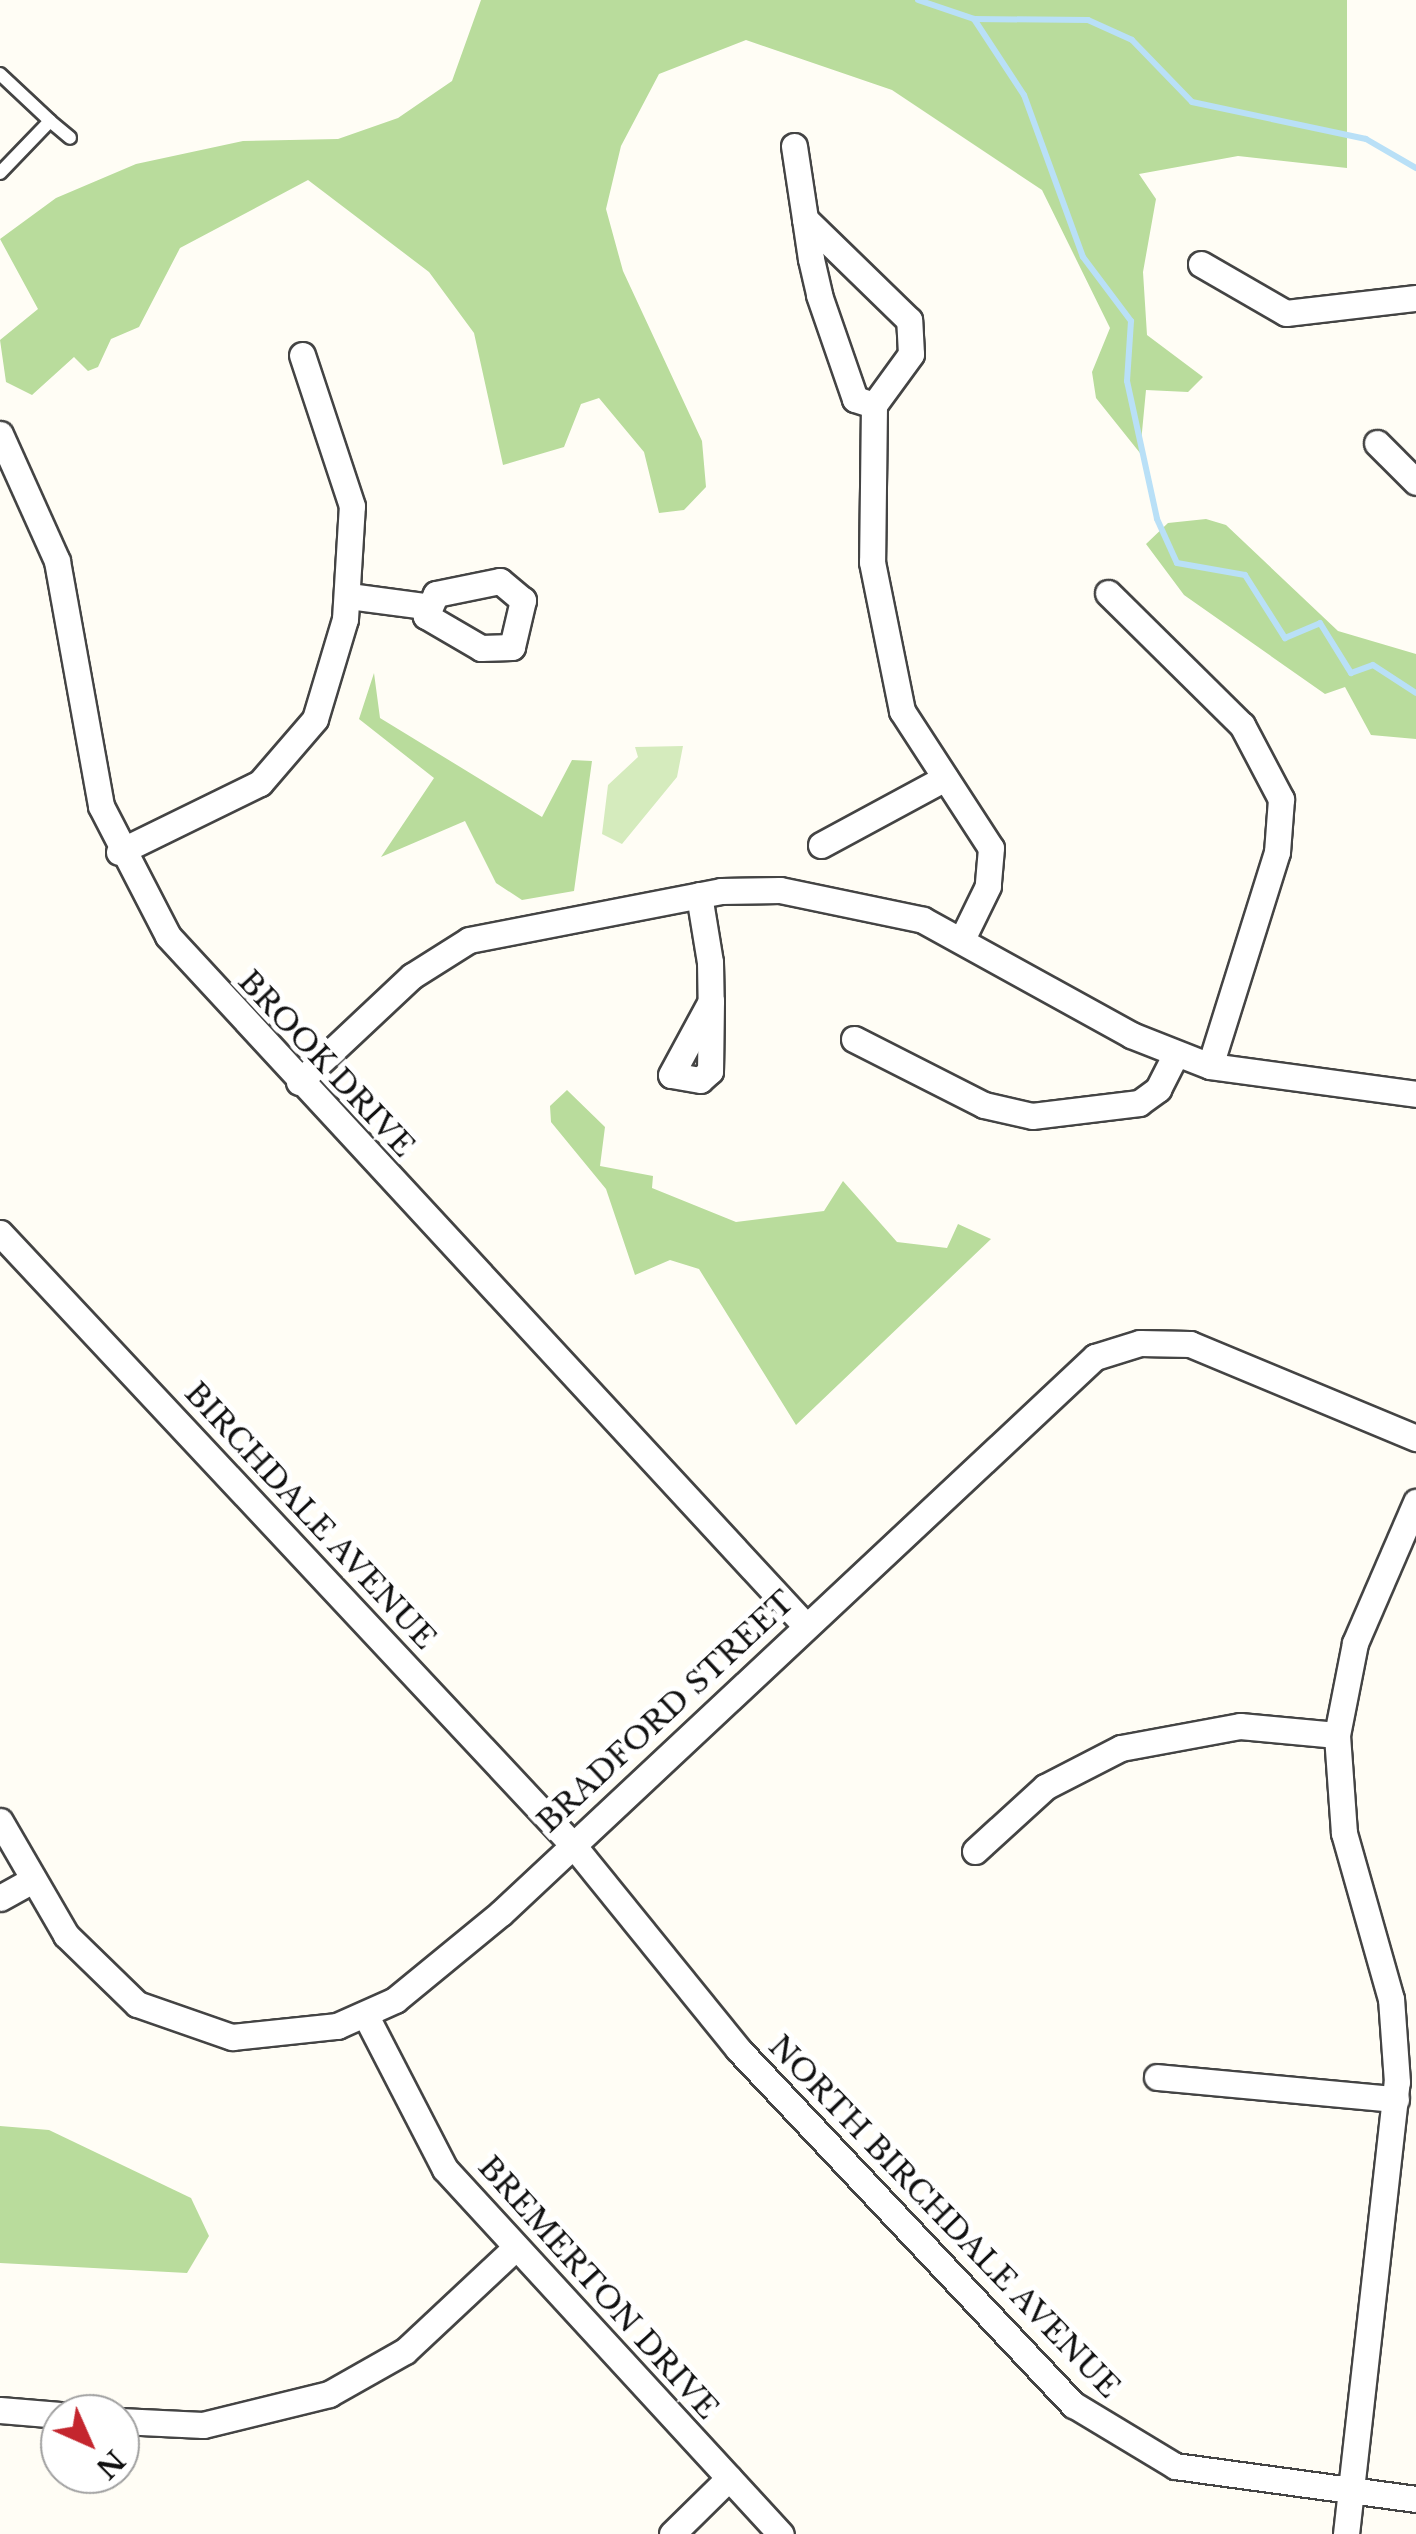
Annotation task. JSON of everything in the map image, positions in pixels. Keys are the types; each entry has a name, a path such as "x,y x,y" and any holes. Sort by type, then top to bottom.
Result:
{"street":[{"path":"794,146 805,219 855,399 874,405"},
{"path":"805,219 909,320 911,354 874,405 872,548 902,711 945,778 985,830 992,857 964,937"},
{"path":"1201,264 1286,313 1416,298"},
{"path":"119,852 235,798 283,763 315,720 349,596 349,478 302,356"},
{"name":"BROOK DRIVE","path":"0,434 57,561 83,740 119,852 178,949 805,1626"},
{"path":"1377,443 1416,482"},
{"path":"1108,593 1242,724 1281,799 1277,852 1210,1066"},
{"path":"349,596 425,606"},
{"path":"822,845 945,778"},
{"path":"299,1082 412,976 469,940 699,895 828,895 964,937 1176,1054 1210,1066 1416,1094"},
{"path":"699,895 711,1001"},
{"path":"854,1039 984,1104 1032,1116 1139,1103 1158,1090 1176,1054"},
{"name":"BIRCHDALE AVENUE","path":"0,1234 572,1845"},
{"name":"BRADFORD STREET","path":"0,1821 33,1880 90,1966 173,2022 275,2038 366,2016 424,1980 1060,1384 1114,1349 1170,1342 1208,1349 1416,1438"},
{"path":"1346,2534 1396,2098 1390,1999 1344,1833 1338,1735 1355,1643 1416,1502"},
{"path":"975,1851 1045,1787 1121,1748 1240,1726 1338,1735"},
{"name":"NORTH BIRCHDALE AVENUE","path":"572,1845 738,2048 1074,2405 1175,2466 1416,2499"},
{"path":"0,1898 33,1880"},
{"name":"BREMERTON DRIVE","path":"366,2016 420,2130 514,2250 781,2534"},
{"path":"1157,2077 1396,2098"},
{"path":"140,2421 218,2423 330,2394 405,2352 514,2250"},
{"path":"0,2410 40,2413"},
{"path":"672,2534 728,2478"}],"lane":[{"path":"0,74 70,138"},
{"path":"0,173 50,120"}],"green space":[{"path":"481,0 1347,0 1347,168 1238,156 1139,174 1156,199 1143,272 1147,335 1203,377 1188,392 1146,390 1140,453 1096,398 1092,372 1110,328 1042,190 892,90 746,40 659,74 621,146 606,209 623,271 702,441 706,487 684,510 659,513 644,452 599,398 581,404 564,447 503,465 474,333 429,272 308,180 180,248 139,327 111,339 98,367 88,371 74,357 32,395 6,382 0,340 38,309 0,239 56,198 136,164 243,141 338,139 398,118 452,81"},
{"path":"1206,519 1226,525 1338,631 1416,654 1416,739 1371,735 1345,687 1325,694 1184,595 1146,544 1168,523"},
{"path":"374,673 380,718 542,817 572,760 592,761 574,891 522,900 496,883 465,821 381,857 434,778 359,719"},
{"path":"683,746 677,777 622,844 602,834 608,785 638,757 635,747"},
{"path":"567,1090 605,1127 600,1166 653,1176 652,1188 736,1222 824,1211 843,1181 897,1242 947,1248 958,1224 991,1239 796,1425 699,1269 670,1260 635,1275 606,1189 551,1122 550,1106"},
{"path":"0,2126 49,2130 191,2198 209,2236 187,2273 0,2263"}],"waterway":[{"path":"918,0 974,19 1088,20 1132,40 1192,102 1366,139 1416,168"},
{"path":"974,19 1024,95 1083,257 1131,321 1127,381 1157,519 1177,563 1245,575 1285,638 1320,623 1351,673 1373,665 1416,693"}]}
